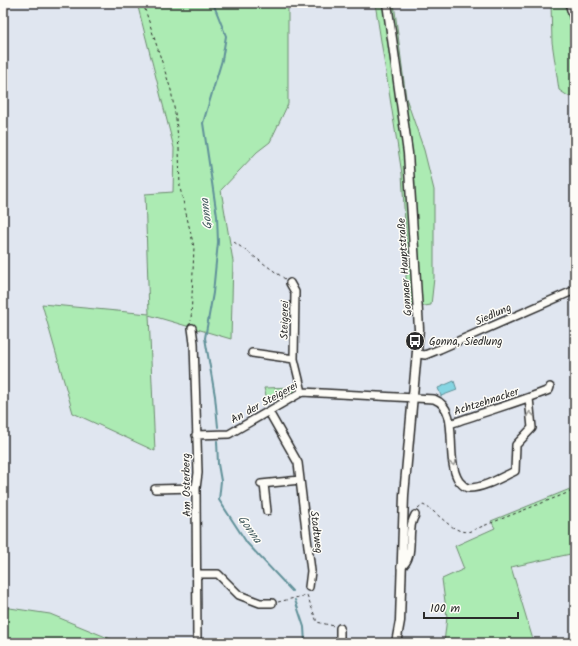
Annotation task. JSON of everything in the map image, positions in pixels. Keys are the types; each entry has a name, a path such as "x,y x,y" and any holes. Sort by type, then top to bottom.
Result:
{"main road":[{"name":"Gonnaer Hauptstraße","path":"387,3 409,165 419,321 418,354 404,495 400,621 396,643"}],"street":[{"path":"569,3 575,23"},
{"name":"Steigerei","path":"290,283 295,292 294,359 302,392"},
{"name":"Siedlung","path":"418,354 434,352 575,290"},
{"name":"Am Osterberg","path":"192,328 194,343 198,466 196,488 197,643"},
{"path":"252,353 294,359"},
{"name":"Achtzehnacker","path":"450,424 529,398 549,390 550,387"},
{"name":"An der Steigerei","path":"196,435 229,434 302,392 414,398"},
{"name":"Achtzehnacker","path":"414,398 434,400 443,404 448,412 450,424 451,460 458,478 465,487 469,488 486,484 515,470 516,445 532,428 529,398"},
{"name":"Stadtweg","path":"269,412 298,463 311,571 309,587"},
{"path":"267,511 263,484 300,480"},
{"path":"156,489 196,488"},
{"name":"Gonnaer Hauptstraße","path":"401,567 406,564 408,558 411,527 415,515"},
{"path":"197,574 218,574 239,595 260,603 272,604"},
{"path":"340,628 340,643"}],"path":[{"path":"143,3 170,88 176,119 179,148 180,188 194,247 192,328"},
{"path":"234,242 290,283"},
{"path":"415,515 419,508 423,505 431,508 449,525 460,532 468,532 575,490"},
{"path":"272,604 307,594 317,622 340,628"}],"green space":[{"path":"137,3 288,3 288,104 270,142 257,152 221,190 233,261 231,339 149,315 155,451 73,413 42,304 149,314 145,194 173,192 174,148"},
{"path":"375,3 394,3 406,98 424,150 434,190 434,278 431,305 406,309 406,240 402,174"},
{"path":"551,3 574,3 575,97 568,96 559,90 552,42"},
{"path":"296,387 297,391 268,403 264,388"},
{"path":"575,487 575,553 511,567 534,643 444,643 447,617 442,579 464,569 455,546 495,528 491,521"},
{"path":"3,607 50,614 113,640 111,643 3,643"}],"water":[{"path":"454,381 457,390 441,396 438,388"}],"waterway":[{"name":"Gonna","path":"213,3 226,36 222,60 203,123 217,216 218,242 213,293 205,338 215,396 218,427"},
{"name":"Gonna","path":"217,441 218,464 221,481 219,500 247,543 292,591"},
{"name":"Gonna","path":"295,600 304,627 305,643"}],"place":[{"name":"Gonna, Siedlung","path":"415,341"}]}
